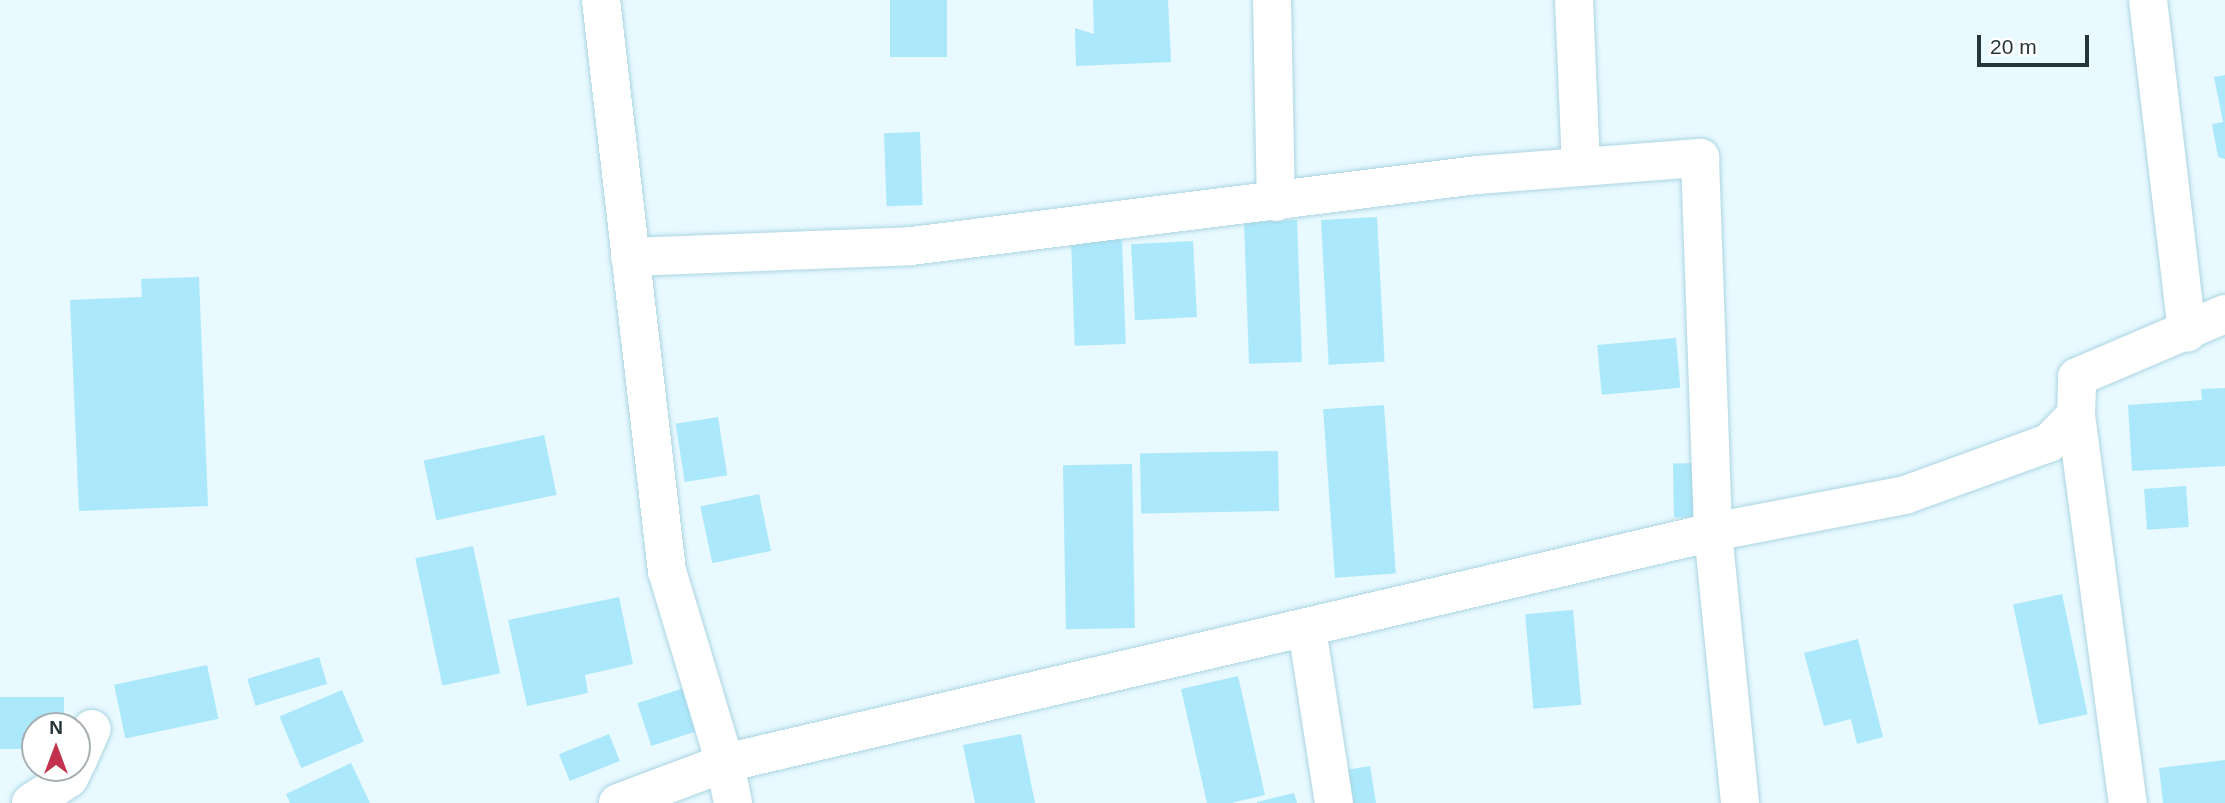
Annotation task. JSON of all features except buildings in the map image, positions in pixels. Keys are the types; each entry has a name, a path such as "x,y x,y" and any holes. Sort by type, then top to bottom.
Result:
{"street":[{"path":"601,0 667,571 725,763 733,803"},
{"path":"1272,0 1276,202"},
{"path":"1574,0 1581,167"},
{"path":"2148,0 2188,333"},
{"path":"630,257 911,246 1477,175 1700,158 1713,531 1740,803"},
{"path":"2128,803 2076,415 2077,377 2188,333 2225,314"},
{"path":"618,803 725,763 1307,629 1713,531 1905,495 2049,443 2076,415"},
{"path":"1307,629 1334,803"},
{"path":"32,803 63,782"}]}
